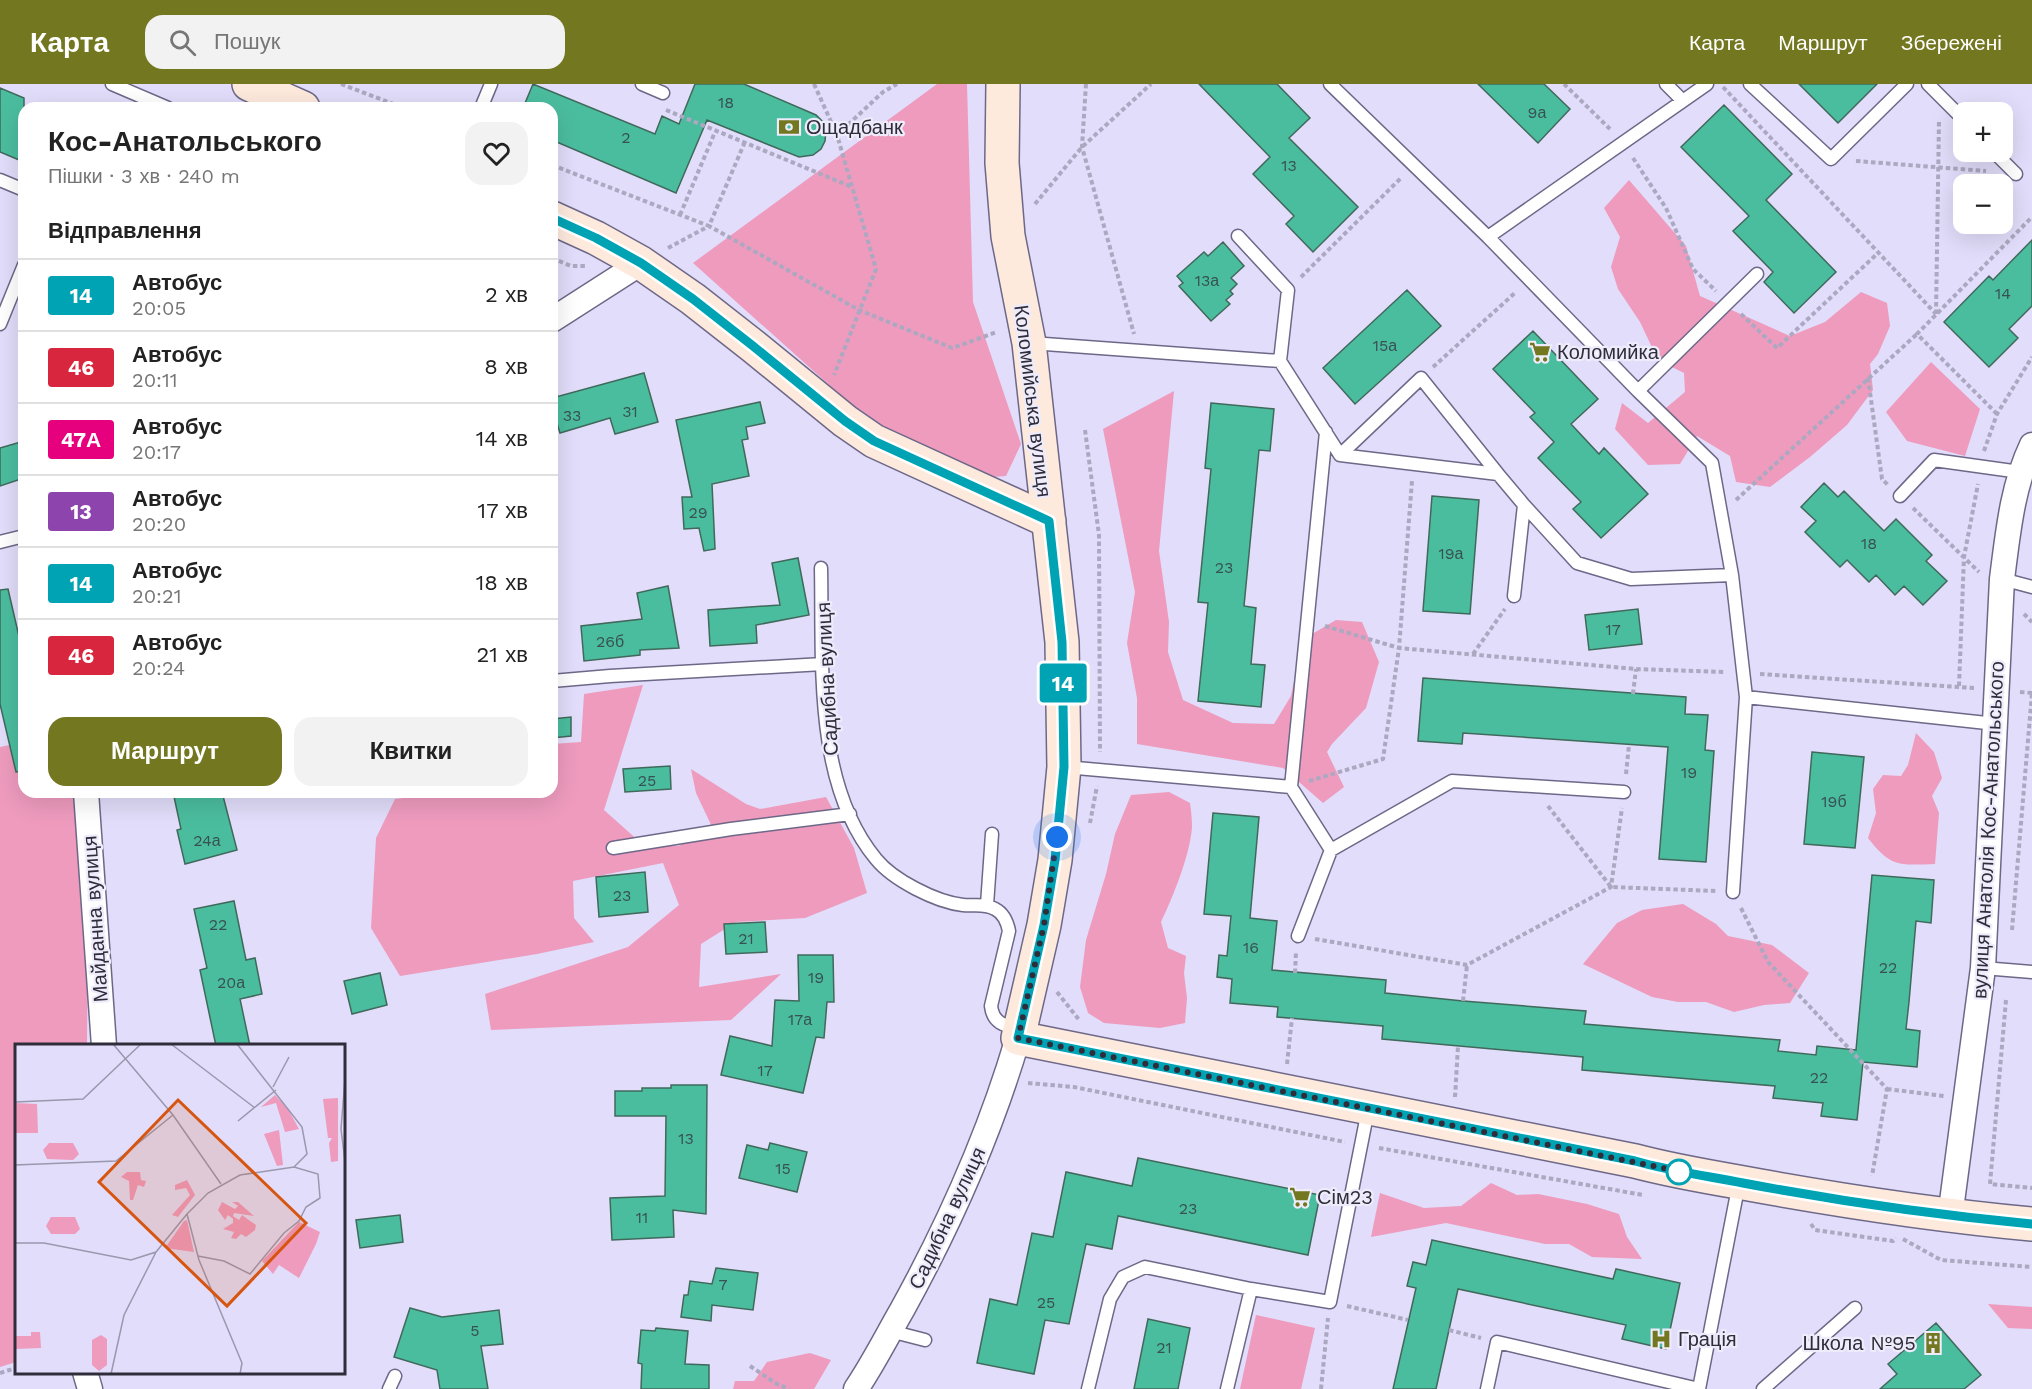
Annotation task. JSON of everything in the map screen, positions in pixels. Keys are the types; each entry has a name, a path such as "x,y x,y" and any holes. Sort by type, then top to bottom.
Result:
{"street":[{"path":"249,84 290,102"},
{"name":"Коломийська вулиця","path":"1003,84 1002,163 1008,236 1029,343 1062,642 1064,767 1055,860 1044,925 1019,1033"},
{"path":"558,221 596,238 641,263 740,335 823,404 874,441 1049,521"},
{"path":"558,316 641,263"},
{"name":"вулиця Анатолія Кос-Анатольського","path":"1950,1217 1983,968 2002,579 2008,530 2020,472 2032,445"},
{"name":"Майданна вулиця","path":"86,798 104,1044"},
{"path":"1019,1033 1368,1108 1635,1161 1664,1169 1784,1191 1950,1217 2032,1224"},
{"name":"Садибна вулиця","path":"856,1389 928,1263 958,1200 1006,1082 1019,1033"},
{"path":"86,1374 90,1389"}],"lane":[{"path":"112,84 154,102"},
{"path":"484,102 491,84"},
{"path":"642,84 663,93"},
{"path":"1330,84 1488,237 1638,391 1712,463 1732,574 1746,697 1733,892"},
{"path":"1666,84 1683,101"},
{"path":"1488,237 1707,84"},
{"path":"1750,84 1831,159 1907,84"},
{"path":"1928,84 1953,109"},
{"path":"2004,162 2016,174"},
{"path":"0,180 18,188"},
{"path":"1238,236 1288,290 1280,361 1340,456"},
{"path":"1638,391 1757,274"},
{"path":"0,324 18,280"},
{"path":"1029,343 1280,361"},
{"path":"1340,456 1421,378 1524,506 1577,563 1631,579 1732,574"},
{"path":"1326,432 1291,787 1331,850"},
{"path":"1340,456 1498,474"},
{"path":"1900,496 1934,460 2020,472"},
{"path":"1514,596 1524,506"},
{"path":"0,542 18,538"},
{"name":"Садибна вулиця","path":"821,568 825,730 832,765 850,814 877,861 896,876 927,894 962,904 987,905"},
{"path":"2002,579 2032,587"},
{"path":"558,680 824,664"},
{"path":"1746,697 1996,724"},
{"path":"1064,767 1291,787"},
{"path":"1298,936 1331,850 1452,781 1624,792"},
{"path":"614,848 731,829 850,814"},
{"path":"992,834 987,905 1002,914 1008,923 1009,931 991,1006 992,1015 1004,1026 1019,1033"},
{"path":"1983,968 2032,972"},
{"path":"1088,1389 1110,1299 1123,1277 1145,1267 1251,1289 1330,1302 1368,1108"},
{"path":"1487,1389 1497,1342 1699,1389 1739,1182"},
{"path":"1227,1389 1251,1289"},
{"path":"1763,1389 1855,1308"},
{"path":"890,1331 925,1340"},
{"path":"389,1389 395,1376"}],"path":[{"path":"341,84 388,102"},
{"path":"814,84 837,135 876,269 823,404"},
{"path":"837,135 883,92 897,84"},
{"path":"1086,84 1082,147 1139,350"},
{"path":"1008,236 1082,147 1151,84"},
{"path":"1564,84 1623,143"},
{"path":"1720,84 1936,314"},
{"path":"663,93 666,110 852,187"},
{"path":"1936,314 1939,96"},
{"path":"680,215 715,132"},
{"path":"641,263 709,226 744,144"},
{"path":"1810,180 1831,159 2016,174"},
{"path":"1288,290 1414,165"},
{"path":"558,167 709,226 859,310 952,348 997,333 995,322"},
{"path":"1721,514 1917,334 2032,217"},
{"path":"1421,378 1530,279"},
{"path":"1917,334 1998,414"},
{"path":"1959,686 1964,556 1984,452 1998,414 2032,357"},
{"path":"1085,430 1099,534 1100,771 1089,826"},
{"path":"1291,787 1383,759 1398,648 1413,464"},
{"path":"1472,654 1514,596"},
{"path":"1307,620 1398,648 1636,669 1959,686 2032,693"},
{"path":"1633,694 1636,669"},
{"path":"1611,887 1629,745"},
{"path":"1533,786 1611,887"},
{"path":"1298,936 1467,965 1611,887 1733,892 1768,962 1887,1089 1966,1099"},
{"path":"1463,1001 1467,965"},
{"path":"1056,991 1085,1028"},
{"path":"1287,1065 1292,1018"},
{"path":"1454,1107 1458,1046"},
{"path":"1006,1082 1074,1086 1449,1162 1654,1197"},
{"path":"1872,1176 1887,1089"},
{"path":"1812,1224 1815,1230 1871,1238 1893,1241 1898,1236 1941,1260 2032,1268"},
{"path":"1321,1389 1330,1302 1408,1320"},
{"path":"1449,1330 1497,1342"},
{"path":"750,1366 789,1389"},
{"path":"0,1373 15,1368"}],"shaded area":[{"path":"937,84 967,84 973,302 1021,444 1006,476 979,478 876,427 693,263"},
{"path":"1629,180 1686,246 1700,296 1790,336 1825,322 1861,292 1887,303 1890,326 1878,354 1870,364 1873,390 1847,425 1770,487 1736,482 1730,456 1697,436 1680,464 1648,465 1615,429 1622,403 1648,423 1685,392 1684,373 1658,360 1640,322 1618,289 1611,267 1620,237 1604,208"},
{"path":"1931,362 1980,409 1965,456 1907,441 1886,412"},
{"path":"1174,391 1159,551 1169,622 1168,652 1183,700 1233,723 1274,724 1291,696 1302,640 1336,620 1362,622 1379,662 1366,708 1327,752 1344,787 1323,803 1283,768 1137,744 1137,698 1127,643 1135,592 1103,429"},
{"path":"643,685 604,810 641,843 678,846 714,831 696,793 691,769 746,804 760,809 826,797 854,848 867,893 805,918 736,922 701,944 699,987 781,974 731,1020 491,1030 485,994 628,947 679,905 663,863 573,881 574,918 594,942 537,954 400,976 371,928 376,838 395,799 558,798 558,744 581,742 584,694"},
{"path":"1916,733 1934,752 1942,778 1932,796 1939,813 1935,864 1897,863 1883,855 1868,838 1876,813 1873,789 1883,775 1901,776 1908,765"},
{"path":"18,743 18,798 78,798 88,917 87,1044 15,1044 15,1362 0,1367 0,747"},
{"path":"1169,792 1190,803 1192,818 1191,838 1184,863 1161,922 1168,948 1186,956 1185,1023 1160,1028 1104,1023 1088,1013 1080,987 1086,940 1106,874 1115,834 1131,795"},
{"path":"1683,904 1716,924 1728,936 1772,945 1809,973 1790,1003 1764,1005 1734,1012 1706,1002 1678,1002 1652,997 1583,964 1617,923 1642,910"},
{"path":"1491,1183 1517,1195 1538,1194 1587,1204 1619,1214 1627,1237 1642,1259 1592,1257 1569,1244 1545,1244 1446,1223 1371,1237 1380,1193 1424,1208 1461,1206"},
{"path":"1988,1304 2032,1307 2032,1329 2008,1328"},
{"path":"1256,1315 1315,1328 1301,1389 1240,1389"},
{"path":"810,1353 831,1360 814,1389 733,1389 735,1381 754,1381 767,1362"}],"building":[{"path":"533,84 655,134 662,116 679,124 695,84 744,84 816,115 823,122 826,131 825,141 821,149 813,155 799,157 707,120 676,193 558,143 558,102 526,102"},
{"path":"1199,84 1277,84 1310,118 1289,138 1358,207 1313,252 1286,224 1294,216 1253,174 1270,157"},
{"path":"1478,84 1544,84 1570,109 1538,143"},
{"path":"1799,84 1877,84 1838,123"},
{"path":"0,88 24,98 24,102 18,102 18,160 0,152"},
{"path":"1724,105 1792,174 1766,200 1836,272 1794,313 1764,282 1773,272 1733,231 1749,216 1681,147"},
{"path":"2032,240 2032,306 2009,329 2018,338 1989,367 1944,322 1989,276 1993,280"},
{"path":"1223,242 1244,266 1231,278 1237,284 1230,291 1233,294 1226,300 1230,304 1211,321 1179,286 1183,283 1177,276 1204,252 1208,256"},
{"path":"1407,290 1441,326 1355,404 1323,368"},
{"path":"1533,331 1598,399 1571,424 1599,454 1604,448 1648,494 1601,538 1573,509 1581,502 1538,458 1554,442 1530,417 1535,413 1493,369"},
{"path":"644,373 658,422 615,434 610,418 560,433 558,396"},
{"path":"760,402 765,423 746,427 748,439 742,440 749,476 712,484 715,549 704,551 699,528 684,529 682,497 692,497 676,420"},
{"path":"1211,403 1274,409 1270,451 1259,450 1244,606 1256,608 1251,664 1265,665 1261,707 1198,701 1208,603 1198,602 1211,469 1205,468"},
{"path":"18,443 18,480 0,486 0,448"},
{"path":"1824,483 1838,497 1844,491 1884,531 1896,519 1932,555 1926,561 1947,581 1923,605 1904,586 1895,595 1876,575 1869,582 1847,560 1840,567 1805,532 1816,521 1801,507"},
{"path":"1432,496 1479,500 1470,614 1423,611"},
{"path":"798,558 809,615 756,625 757,643 710,646 708,610 780,605 772,563"},
{"path":"668,586 679,648 640,650 640,655 584,661 581,626 642,619 637,593"},
{"path":"8,589 18,632 18,772 16,772 0,704 0,590"},
{"path":"1638,609 1642,644 1589,650 1585,615"},
{"path":"1423,678 1686,697 1685,714 1708,715 1705,750 1714,751 1706,862 1659,859 1668,747 1463,733 1462,744 1418,741"},
{"path":"571,717 571,736 558,737 558,718"},
{"path":"1812,752 1864,757 1855,848 1804,844"},
{"path":"670,766 671,789 625,792 623,769"},
{"path":"174,798 224,798 237,850 185,864 177,830 181,829"},
{"path":"1213,813 1259,817 1250,918 1277,921 1272,970 1386,980 1385,993 1586,1011 1584,1024 1780,1040 1778,1051 1816,1055 1817,1046 1856,1050 1872,875 1934,880 1931,923 1916,921 1906,1029 1920,1031 1917,1067 1863,1062 1857,1120 1821,1116 1823,1103 1773,1098 1775,1086 1582,1070 1583,1057 1382,1039 1383,1026 1277,1017 1278,1007 1230,1003 1232,979 1217,977 1219,955 1227,956 1231,916 1204,914"},
{"path":"645,872 648,912 599,917 596,877"},
{"path":"234,901 246,960 255,958 262,994 240,999 250,1044 216,1044 200,970 207,968 194,909"},
{"path":"765,922 767,952 726,954 724,924"},
{"path":"798,955 833,955 834,1002 827,1002 824,1038 816,1037 803,1093 721,1075 730,1036 772,1046 775,1000 799,1001"},
{"path":"380,973 387,1005 352,1014 344,981"},
{"path":"671,1085 707,1085 706,1214 673,1210 674,1237 612,1240 610,1198 665,1196 666,1116 615,1116 615,1091 671,1088"},
{"path":"770,1143 807,1152 797,1192 739,1178 747,1145 768,1150"},
{"path":"1138,1158 1320,1195 1308,1255 1118,1216 1112,1249 1086,1244 1069,1324 1045,1320 1034,1374 977,1363 990,1299 1017,1305 1032,1233 1053,1237 1066,1172 1132,1186"},
{"path":"400,1215 403,1242 360,1248 356,1220"},
{"path":"1432,1240 1613,1279 1616,1269 1680,1283 1666,1349 1622,1339 1626,1325 1458,1289 1436,1389 1393,1389 1416,1288 1407,1286 1413,1262 1426,1265"},
{"path":"716,1268 758,1273 753,1310 712,1305 711,1321 681,1317 684,1295 688,1295 690,1281 712,1284"},
{"path":"410,1308 442,1317 499,1310 503,1344 481,1346 488,1389 440,1389 437,1370 394,1357"},
{"path":"1148,1319 1190,1328 1178,1389 1134,1389"},
{"name":"Школа №95","path":"1936,1323 1981,1375 1964,1389 1880,1389 1897,1374 1888,1364"},
{"path":"656,1328 688,1331 685,1364 709,1365 709,1389 641,1389 642,1364 638,1363 641,1330 655,1331"}],"bus line":[{"name":"14","path":"558,221 596,238 641,263 693,299 845,421 874,441 1049,521 1062,642 1064,767 1055,860 1044,925 1018,1038 1635,1161 1664,1169 1784,1191 1950,1217 2032,1224"}],"place":[{"name":"Ощадбанк","path":"789,127"},
{"name":"Коломийка","path":"1540,352"},
{"name":"Сім23","path":"1300,1197"},
{"name":"Грація","path":"1661,1339"},
{"name":"Школа №95","path":"1933,1343"}],"route":[{"path":"1057,837 1044,925 1018,1038 1683,1172 1679,1172"}]}
